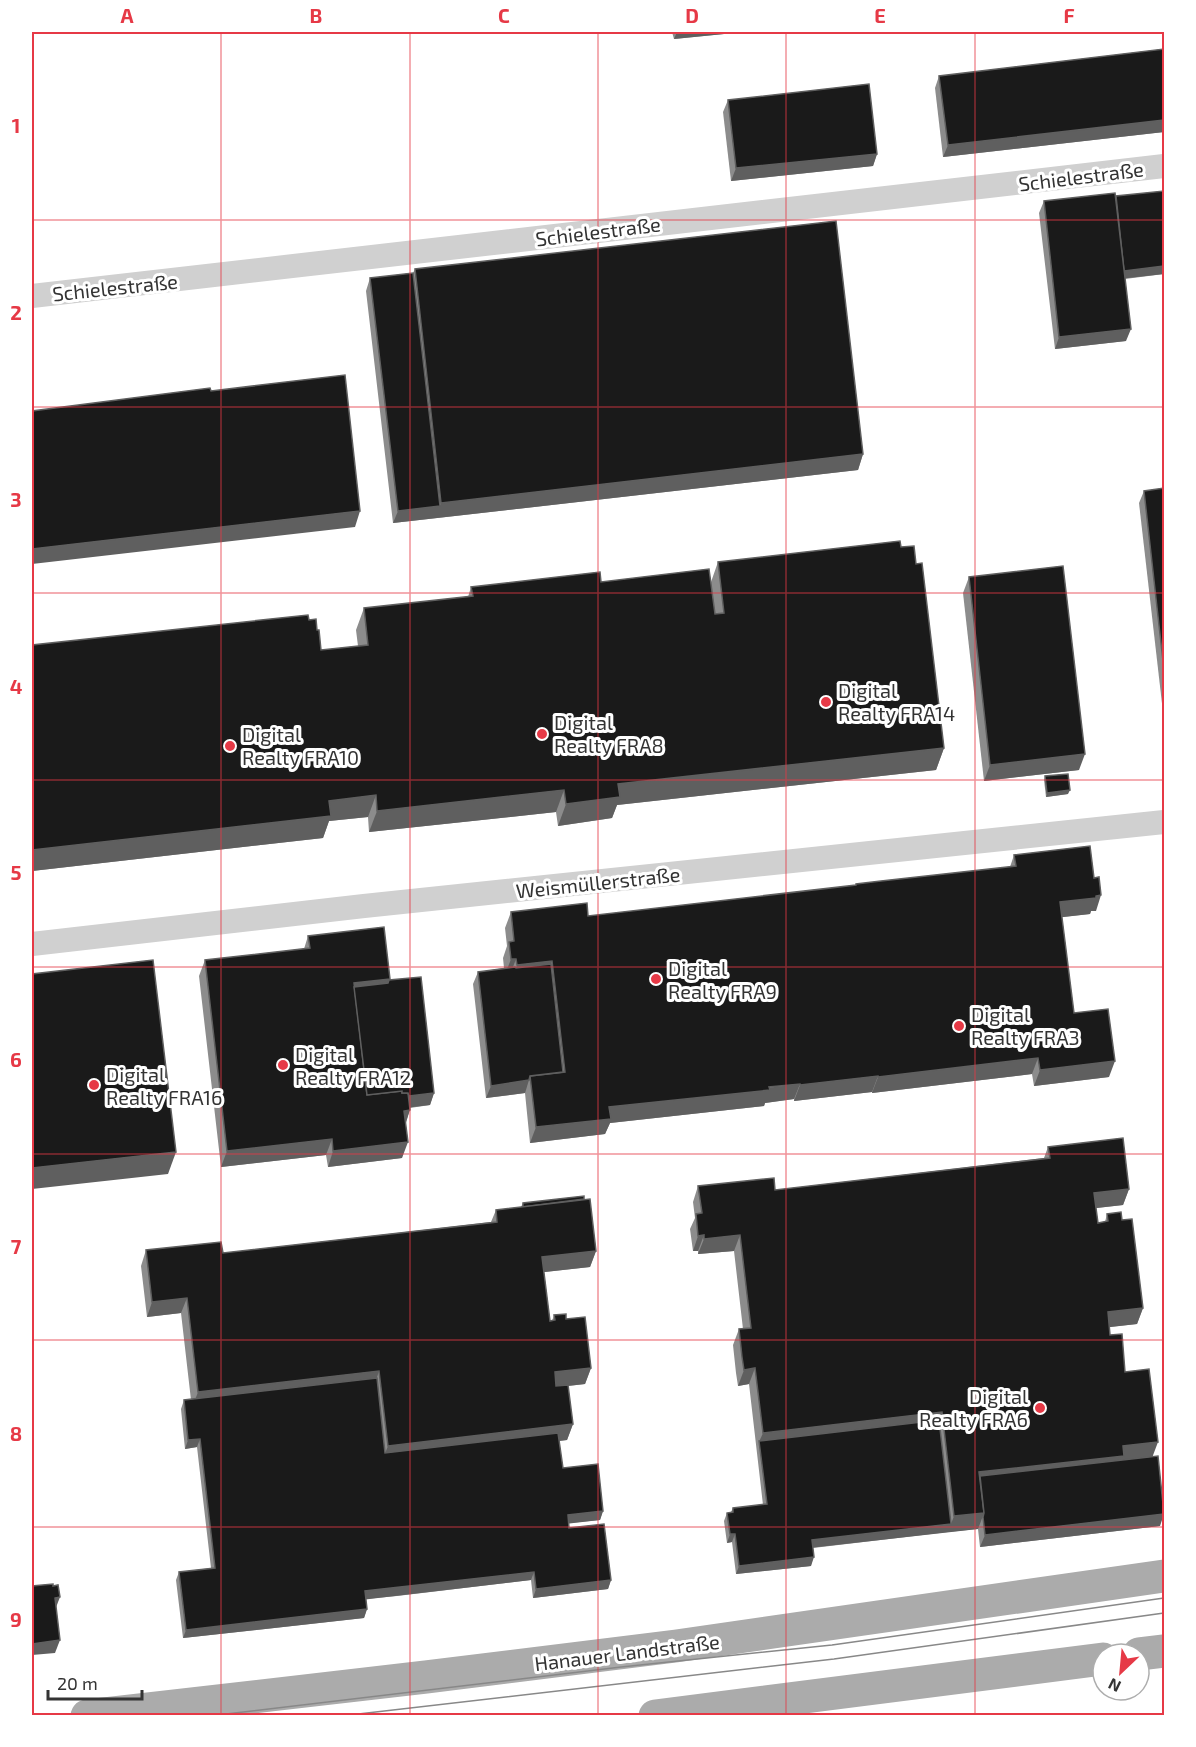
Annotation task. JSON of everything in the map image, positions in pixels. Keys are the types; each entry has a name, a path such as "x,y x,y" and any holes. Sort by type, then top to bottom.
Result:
{"main road":[{"name":"Hanauer Landstraße","path":"87,1716 676,1646 1164,1576"},
{"path":"655,1716 1091,1661"}],"street":[{"name":"Schielestraße","path":"32,296 1164,166"},
{"name":"Weismüllerstraße","path":"32,944 364,906 1164,822"}],"building":[{"path":"1164,49 1164,120 948,145 939,76"},
{"path":"869,84 877,154 736,168 728,100"},
{"path":"1164,191 1164,266 1124,271 1116,196"},
{"path":"1115,193 1131,329 1059,337 1044,201"},
{"path":"836,221 863,454 441,503 415,269"},
{"path":"413,273 440,506 398,511 370,278"},
{"path":"345,375 360,511 32,549 32,411 210,388 211,391"},
{"path":"1164,488 1164,670 1144,491"},
{"path":"900,541 901,547 914,546 916,564 922,563 944,748 618,784 620,797 566,804 564,790 377,811 376,795 329,801 331,816 32,850 32,645 308,615 309,620 316,619 321,650 368,645 364,608 473,596 471,587 600,572 601,582 709,569 715,614 724,613 718,562"},
{"path":"1063,566 1085,754 990,765 969,577"},
{"path":"1068,774 1070,790 1047,793 1045,776"},
{"path":"1090,846 1094,878 1099,877 1101,895 1096,898 1060,902 1074,1013 1108,1009 1115,1061 1040,1070 1038,1058 769,1087 770,1090 609,1107 611,1119 536,1127 530,1076 565,1072 552,961 517,965 516,959 511,959 509,942 514,941 511,912 587,903 588,916 1016,866 1014,855"},
{"name":"Digital Realty FRA12","path":"384,927 390,979 354,983 367,1095 402,1091 402,1093 408,1093 410,1110 404,1111 408,1142 333,1151 332,1139 227,1151 205,960 310,948 308,936"},
{"name":"Digital Realty FRA16","path":"153,960 176,1152 32,1168 32,974"},
{"path":"551,964 563,1072 530,1076 529,1080 491,1086 478,972"},
{"path":"421,977 434,1093 409,1096 408,1093 402,1093 402,1091 367,1095 354,987"},
{"path":"1123,1138 1129,1189 1094,1193 1098,1223 1108,1221 1107,1214 1121,1212 1122,1220 1132,1219 1143,1308 1108,1312 1110,1335 1122,1334 1125,1372 1149,1369 1158,1442 1123,1446 1124,1456 979,1472 984,1513 954,1516 942,1412 763,1433 755,1368 744,1370 742,1357 739,1329 751,1328 740,1235 704,1239 704,1235 698,1236 696,1214 702,1213 698,1186 774,1178 775,1190 1050,1158 1048,1147"},
{"path":"584,1196 584,1199 523,1207 523,1203"},
{"path":"590,1199 596,1251 542,1257 550,1321 555,1320 554,1315 566,1314 566,1319 585,1317 591,1368 555,1372 556,1386 568,1385 573,1424 388,1446 379,1371 198,1392 187,1298 152,1302 146,1250 221,1242 223,1253 497,1222 496,1210"},
{"path":"377,1378 385,1453 558,1433 563,1468 598,1464 603,1511 568,1515 569,1528 604,1524 611,1580 536,1589 534,1572 365,1591 367,1609 186,1630 179,1572 215,1568 200,1439 188,1440 184,1400"},
{"path":"939,1420 951,1524 812,1540 814,1557 739,1566 735,1534 730,1534 727,1513 733,1512 733,1508 767,1504 759,1441"},
{"path":"1158,1456 1164,1514 985,1535 980,1476"},
{"path":"53,1584 53,1586 58,1585 60,1597 55,1598 60,1640 32,1644 32,1586"}],"tram line":[{"path":"209,1716 621,1667 832,1645 1164,1598"},
{"path":"341,1716 834,1659 1164,1613"}],"place":[{"name":"Digital Realty FRA14","path":"826,702"},
{"name":"Digital Realty FRA8","path":"542,734"},
{"name":"Digital Realty FRA10","path":"230,746"},
{"name":"Digital Realty FRA9","path":"656,979"},
{"name":"Digital Realty FRA3","path":"959,1026"},
{"name":"Digital Realty FRA12","path":"283,1065"},
{"name":"Digital Realty FRA16","path":"94,1085"},
{"name":"Digital Realty FRA6","path":"1040,1408"}]}
